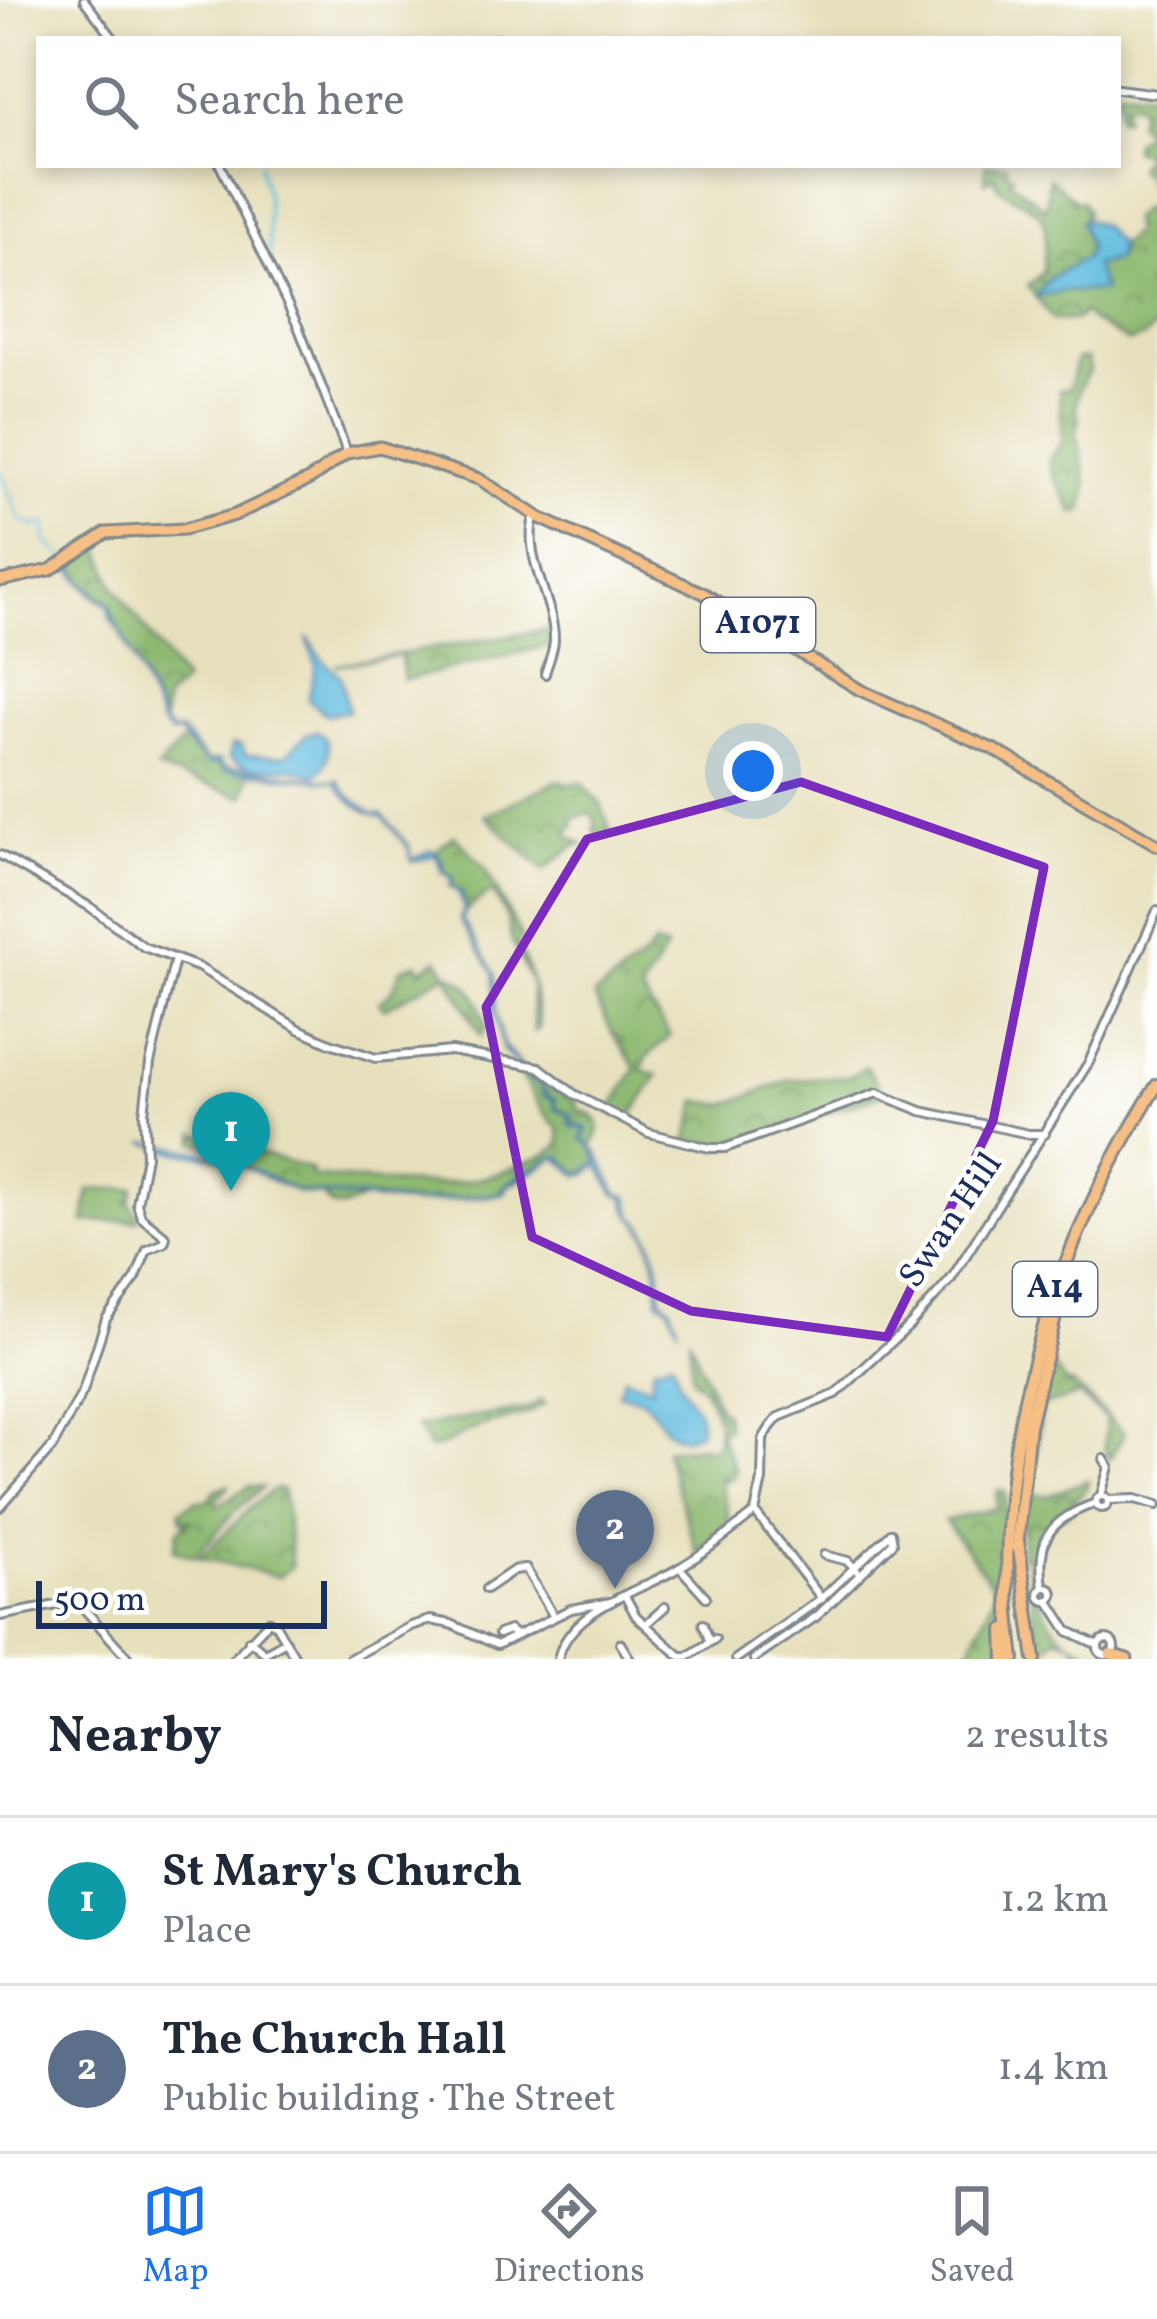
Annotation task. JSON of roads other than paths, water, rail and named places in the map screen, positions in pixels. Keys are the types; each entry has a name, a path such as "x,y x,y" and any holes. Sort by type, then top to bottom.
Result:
{"highway":[{"name":"A14","path":"1014,1659 1011,1513 1030,1373 1076,1232 1157,1085"},
{"name":"A14","path":"1014,1659 1017,1538 1032,1409 1064,1284 1081,1238 1157,1098"},
{"name":"A14","path":"1017,1538 1035,1659"}],"main road":[{"name":"A1071","path":"347,452 372,446 479,479 535,515 703,593 860,690 995,750 1157,845"},
{"path":"0,580 36,575 106,533 185,529 235,515 310,479 347,452"},
{"path":"1110,1654 1127,1659"}],"street":[{"path":"84,0 112,36"},
{"path":"1121,89 1157,94"},
{"path":"221,168 298,326 347,452"},
{"path":"535,515 531,526 536,560 554,634 544,674"},
{"path":"0,856 90,907 139,944 197,967 299,1028 355,1052 386,1059 451,1052 538,1067 583,1099 649,1133 710,1148 747,1142 877,1093 915,1109 1045,1134"},
{"name":"Swan Hill","path":"755,1512 763,1438 771,1426 779,1417 836,1394 933,1302 1089,1062 1157,911"},
{"path":"0,1507 53,1446 83,1391 106,1319 136,1278 147,1250 164,1243 164,1233 141,1217 137,1204 146,1156 150,1063 175,959"},
{"path":"1029,1134 1037,1145"},
{"path":"1102,1500 1106,1462"},
{"path":"1098,1645 1105,1638 1115,1648 1102,1654 1098,1645 1068,1631 1048,1600 1053,1592 1043,1587 1041,1552 1048,1533 1069,1514 1102,1500 1157,1504"},
{"path":"558,1659 567,1636 594,1613 680,1568 755,1512 824,1601"},
{"path":"738,1658 824,1601 893,1543 891,1533 858,1572"},
{"path":"828,1559 846,1561 858,1572"},
{"path":"680,1568 706,1597"},
{"path":"487,1586 514,1570 526,1569 554,1617"},
{"path":"625,1596 636,1616 679,1658 712,1641 703,1624"},
{"path":"0,1616 77,1601 129,1659"},
{"path":"754,1659 803,1627 824,1601"},
{"path":"349,1659 430,1620 451,1624 494,1645 554,1617 611,1602"},
{"path":"590,1604 594,1613"},
{"path":"646,1624 664,1607"},
{"path":"234,1659 277,1612"},
{"path":"269,1621 296,1659"},
{"path":"499,1634 509,1630 516,1635"},
{"path":"249,1640 264,1653 286,1642"},
{"path":"622,1647 630,1659"}],"water":[{"path":"1081,222 1102,226 1119,245 1116,260 1094,266 1104,291 1036,296 1050,278 1085,258 1089,247"},
{"path":"68,563 88,588 111,605 121,634 110,618 109,606 90,592"},
{"path":"307,637 341,676 348,711 327,715 308,700 316,665"},
{"path":"134,661 165,725 172,732 181,731 208,762 339,780 373,814 349,799 337,782 208,765 179,733 171,734 163,726"},
{"path":"317,731 325,737 328,753 315,775 289,768 249,767 229,757 233,744 242,746 245,755 285,756 307,734"},
{"path":"373,814 382,814 409,846 412,860 431,850 439,856 444,871 453,877 452,887 461,891 466,910 462,919 495,974 503,1045 533,1081 543,1083 544,1094 555,1099 556,1107 572,1115 572,1124 588,1128 584,1139 593,1148 582,1139 586,1129 572,1127 571,1116 555,1109 554,1100 542,1095 541,1085 532,1082 503,1050 494,1008 494,973 460,920 464,909 459,892 450,887 452,878 442,872 436,855 412,862 408,847 382,816"},
{"path":"145,1142 221,1155 300,1192 418,1203 502,1193 507,1184 553,1157 560,1156 581,1175 598,1161 593,1148 617,1193 629,1197 633,1216 646,1231 658,1265 661,1299 670,1306 679,1329 669,1307 658,1300 654,1259 644,1230 629,1212 626,1197 615,1194 598,1164 586,1175 579,1176 556,1157 509,1184 504,1194 417,1204 299,1193 226,1159"},
{"path":"672,1360 699,1416 699,1432 683,1438 670,1433 643,1399 618,1394 624,1377 651,1387 653,1367"}],"waterway":[{"path":"261,168 270,262"},
{"path":"0,472 21,520 35,526 46,523 46,541 65,558"}],"place":[{"name":"St Mary's Church","path":"231,1191"},
{"name":"The Church Hall","path":"615,1589"}]}
